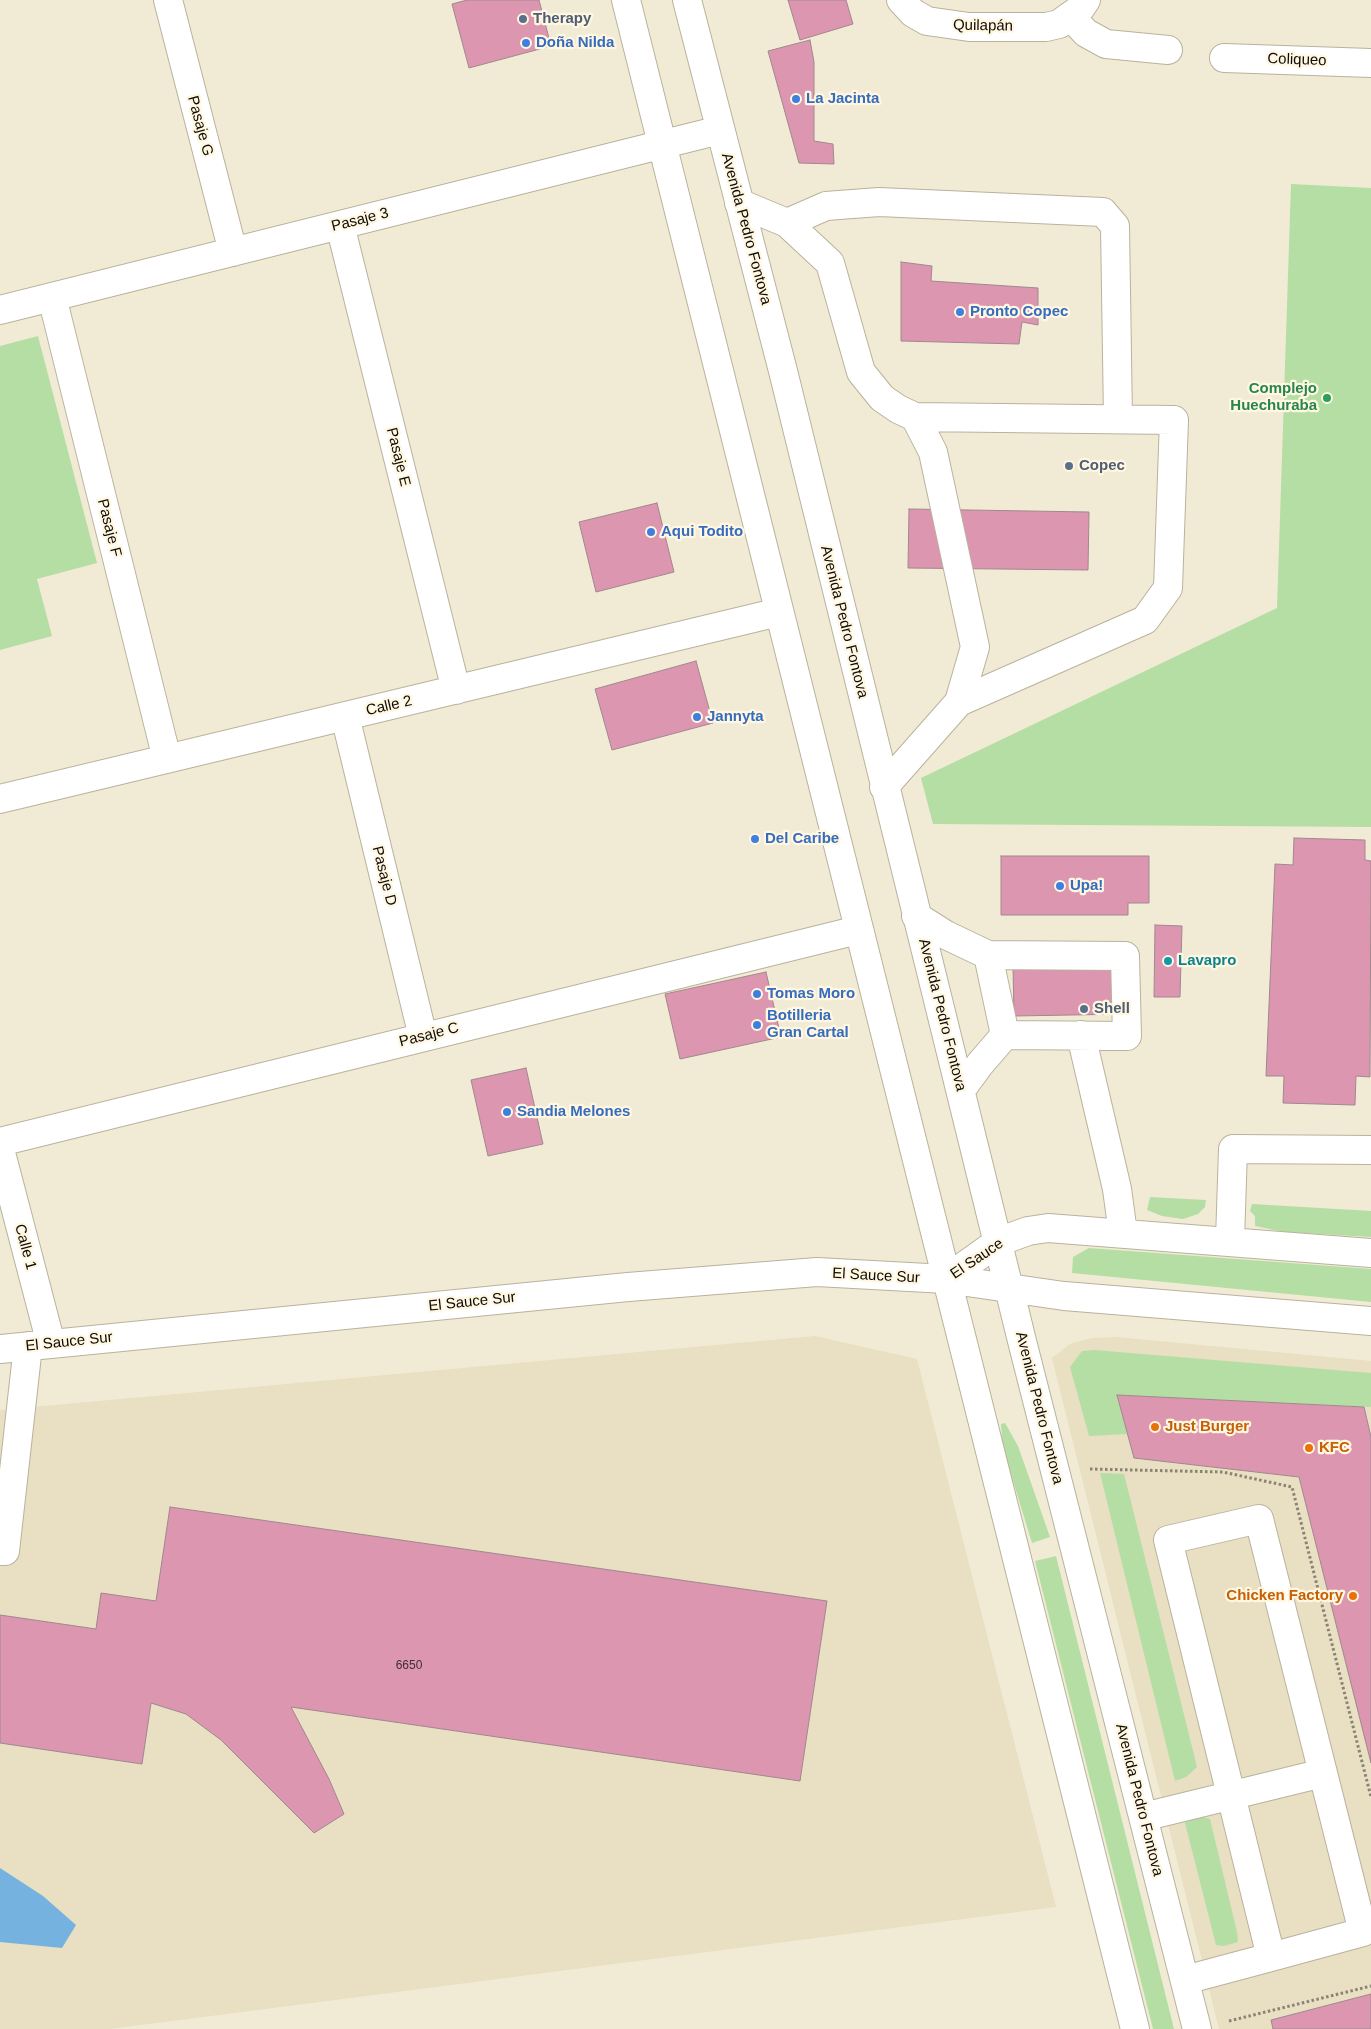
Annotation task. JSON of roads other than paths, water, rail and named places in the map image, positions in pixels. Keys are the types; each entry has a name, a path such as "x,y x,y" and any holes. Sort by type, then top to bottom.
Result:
{"street":[{"name":"Pasaje G","path":"168,0 233,252"},
{"path":"626,0 1135,2029"},
{"name":"Avenida Pedro Fontova","path":"688,0 783,371 916,916 1197,2029"},
{"name":"Quilapán","path":"901,0 913,13 927,21 945,25 1046,27 1059,24 1078,9 1086,33 1106,44 1168,50"},
{"name":"Coliqueo","path":"1224,58 1371,63"},
{"name":"Pasaje 3","path":"0,310 720,130"},
{"path":"787,223 826,206 879,202 1103,212 1115,226 1118,419"},
{"path":"739,203 787,223 830,263 855,357 865,378 882,398 898,409 915,417 1174,420 1168,588 1145,620 959,702 884,787"},
{"name":"Pasaje E","path":"340,225 456,690"},
{"name":"Pasaje F","path":"52,297 167,759"},
{"path":"915,417 933,452 975,647 959,702"},
{"name":"Calle 2","path":"0,799 779,612"},
{"name":"Pasaje D","path":"345,716 423,1037"},
{"path":"916,916 988,956 1125,956 1127,1036 1005,1035 961,1090"},
{"name":"Pasaje C","path":"0,1142 858,930"},
{"path":"988,956 1005,1035"},
{"path":"1081,1035 1117,1189 1123,1233"},
{"path":"1230,1240 1233,1149 1371,1150"},
{"name":"Calle 1","path":"0,1150 40,1345"},
{"name":"El Sauce","path":"946,1279 998,1242 1028,1231 1048,1228 1230,1240 1371,1253"},
{"name":"El Sauce Sur","path":"0,1349 745,1276 817,1272 946,1279"},
{"name":"El Sauce","path":"946,1279 1010,1290 1371,1321"},
{"path":"0,1551 5,1551 40,1345"},
{"path":"1184,1980 1271,1957 1363,1932 1259,1519 1168,1540 1271,1957"},
{"path":"1143,1817 1323,1773"}],"water":[{"path":"0,1868 43,1896 76,1925 62,1948 0,1942"}],"place":[{"name":"Therapy","path":"523,19"},
{"name":"Doña Nilda","path":"526,43"},
{"name":"La Jacinta","path":"796,99"},
{"name":"Pronto Copec","path":"960,312"},
{"name":"Complejo Huechuraba","path":"1327,398"},
{"name":"Copec","path":"1069,466"},
{"name":"Aqui Todito","path":"651,532"},
{"name":"Jannyta","path":"697,717"},
{"name":"Del Caribe","path":"755,839"},
{"name":"Upa!","path":"1060,886"},
{"name":"Lavapro","path":"1168,961"},
{"name":"Tomas Moro","path":"757,994"},
{"name":"Shell","path":"1084,1009"},
{"name":"Botilleria Gran Cartal","path":"757,1025"},
{"name":"Sandia Melones","path":"507,1112"},
{"name":"Just Burger","path":"1155,1427"},
{"name":"KFC","path":"1309,1448"},
{"name":"Chicken Factory","path":"1353,1596"}]}
